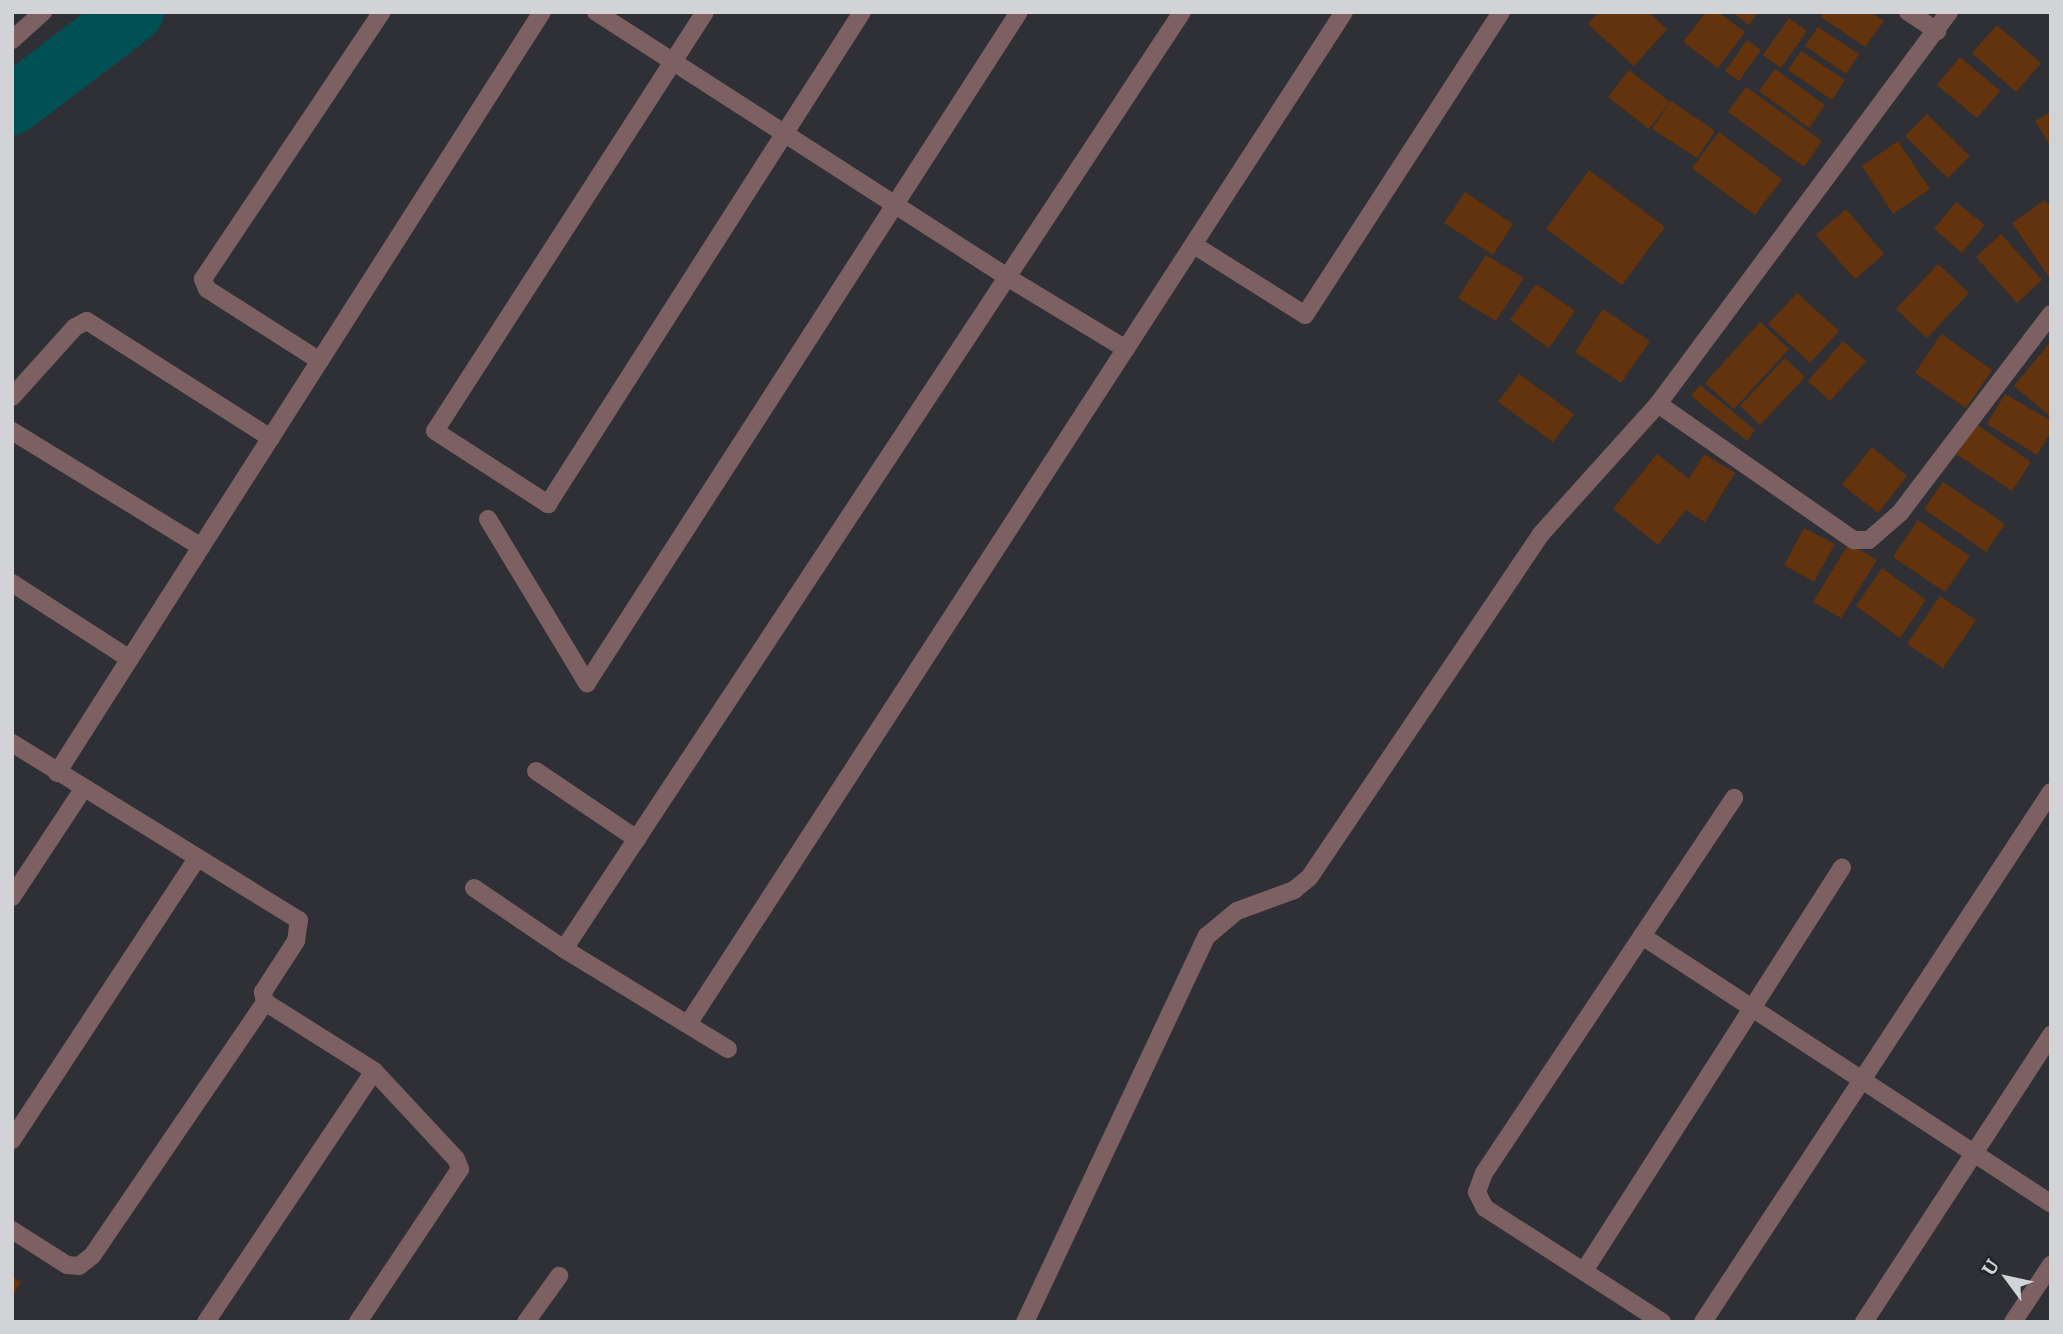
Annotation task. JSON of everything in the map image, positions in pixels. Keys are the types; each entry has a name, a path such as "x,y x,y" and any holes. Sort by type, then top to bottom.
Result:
{"street":[{"path":"12,40 43,12"},
{"path":"320,361 207,289 203,279 382,12"},
{"path":"57,773 542,12"},
{"path":"596,12 786,132 1007,277 1126,349"},
{"path":"705,12 435,431 548,504 862,12"},
{"path":"488,519 587,683 1019,12"},
{"path":"564,949 1182,12"},
{"path":"688,1024 1344,12"},
{"path":"1194,245 1305,315 1502,12"},
{"path":"1908,12 1937,32"},
{"path":"1025,1322 1208,936 1237,911 1294,890 1309,878 1542,534 1658,404 1937,32 1949,12"},
{"path":"1658,404 1854,540 1864,541 1900,513 2051,314"},
{"path":"12,397 75,327 86,321 271,438"},
{"path":"12,431 201,547"},
{"path":"12,583 130,659"},
{"path":"12,743 299,920 296,941 263,992 265,1002 92,1256 79,1266 67,1265 12,1230"},
{"path":"536,771 637,839"},
{"path":"13,896 84,788"},
{"path":"1703,1322 1859,1078 2051,792"},
{"path":"1662,1322 1485,1208 1477,1192 1484,1173 1734,798"},
{"path":"12,1140 197,858"},
{"path":"1584,1271 1842,868"},
{"path":"474,888 564,949 728,1049"},
{"path":"1642,936 2051,1204"},
{"path":"265,1002 373,1071 456,1159 460,1169 358,1322"},
{"path":"1864,1322 1976,1155 2051,1035"},
{"path":"206,1322 373,1071"},
{"path":"2013,1322 2051,1265"},
{"path":"526,1322 559,1276"}],"building":[{"path":"1598,12 1648,12 1667,29 1634,66 1588,24"},
{"path":"1706,12 1718,12 1745,32 1718,68 1683,42"},
{"path":"1732,12 1758,12 1749,25"},
{"path":"1824,12 1870,12 1884,21 1865,47 1821,17"},
{"path":"1789,18 1807,31 1781,68 1763,55"},
{"path":"1997,25 2041,63 2016,92 1972,53"},
{"path":"1818,27 1859,54 1846,74 1805,46"},
{"path":"1747,40 1761,50 1739,81 1725,71"},
{"path":"1801,51 1845,80 1832,100 1788,70"},
{"path":"1960,57 2000,91 1977,118 1937,85"},
{"path":"1775,69 1825,105 1809,128 1759,91"},
{"path":"1629,70 1670,102 1649,129 1608,97"},
{"path":"1746,87 1822,141 1804,167 1728,112"},
{"path":"1671,101 1715,131 1697,158 1652,129"},
{"path":"2051,112 2051,147 2035,121"},
{"path":"1927,114 1970,156 1948,178 1905,136"},
{"path":"1719,132 1782,179 1755,215 1692,168"},
{"path":"1898,141 1930,189 1893,214 1862,166"},
{"path":"1589,170 1665,227 1622,285 1546,229"},
{"path":"1465,192 1513,224 1493,255 1444,223"},
{"path":"2045,200 2051,208 2051,280 2012,223"},
{"path":"1956,202 1985,225 1962,253 1934,229"},
{"path":"1846,209 1884,254 1855,279 1816,235"},
{"path":"2001,234 2042,280 2017,303 1976,257"},
{"path":"1486,255 1524,278 1496,321 1458,298"},
{"path":"1938,264 1969,293 1927,338 1896,309"},
{"path":"1536,284 1575,311 1549,348 1510,320"},
{"path":"1797,293 1839,331 1810,363 1768,324"},
{"path":"1603,309 1650,341 1621,383 1575,352"},
{"path":"1760,322 1789,349 1734,409 1705,383"},
{"path":"1941,334 1992,370 1966,408 1915,373"},
{"path":"1843,341 1866,361 1830,401 1808,381"},
{"path":"2051,341 2051,417 2014,386"},
{"path":"1785,358 1805,377 1760,425 1740,406"},
{"path":"1519,374 1574,414 1553,442 1498,402"},
{"path":"1700,385 1755,430 1747,441 1691,396"},
{"path":"2005,394 2051,421 2051,432 2037,455 1987,424"},
{"path":"1976,424 2031,462 2012,491 1956,454"},
{"path":"1872,447 1907,476 1878,513 1842,485"},
{"path":"1657,454 1689,479 1704,454 1735,473 1705,522 1686,510 1658,545 1613,509"},
{"path":"1943,482 2005,524 1986,552 1924,509"},
{"path":"1918,520 1970,556 1945,592 1893,557"},
{"path":"1804,528 1835,544 1814,582 1784,565"},
{"path":"1849,543 1877,560 1841,618 1813,602"},
{"path":"1882,568 1926,600 1900,638 1856,606"},
{"path":"1940,596 1976,620 1943,668 1907,644"},
{"path":"12,1277 21,1282 12,1297"}],"waterway":[{"path":"12,105 134,12"}]}
